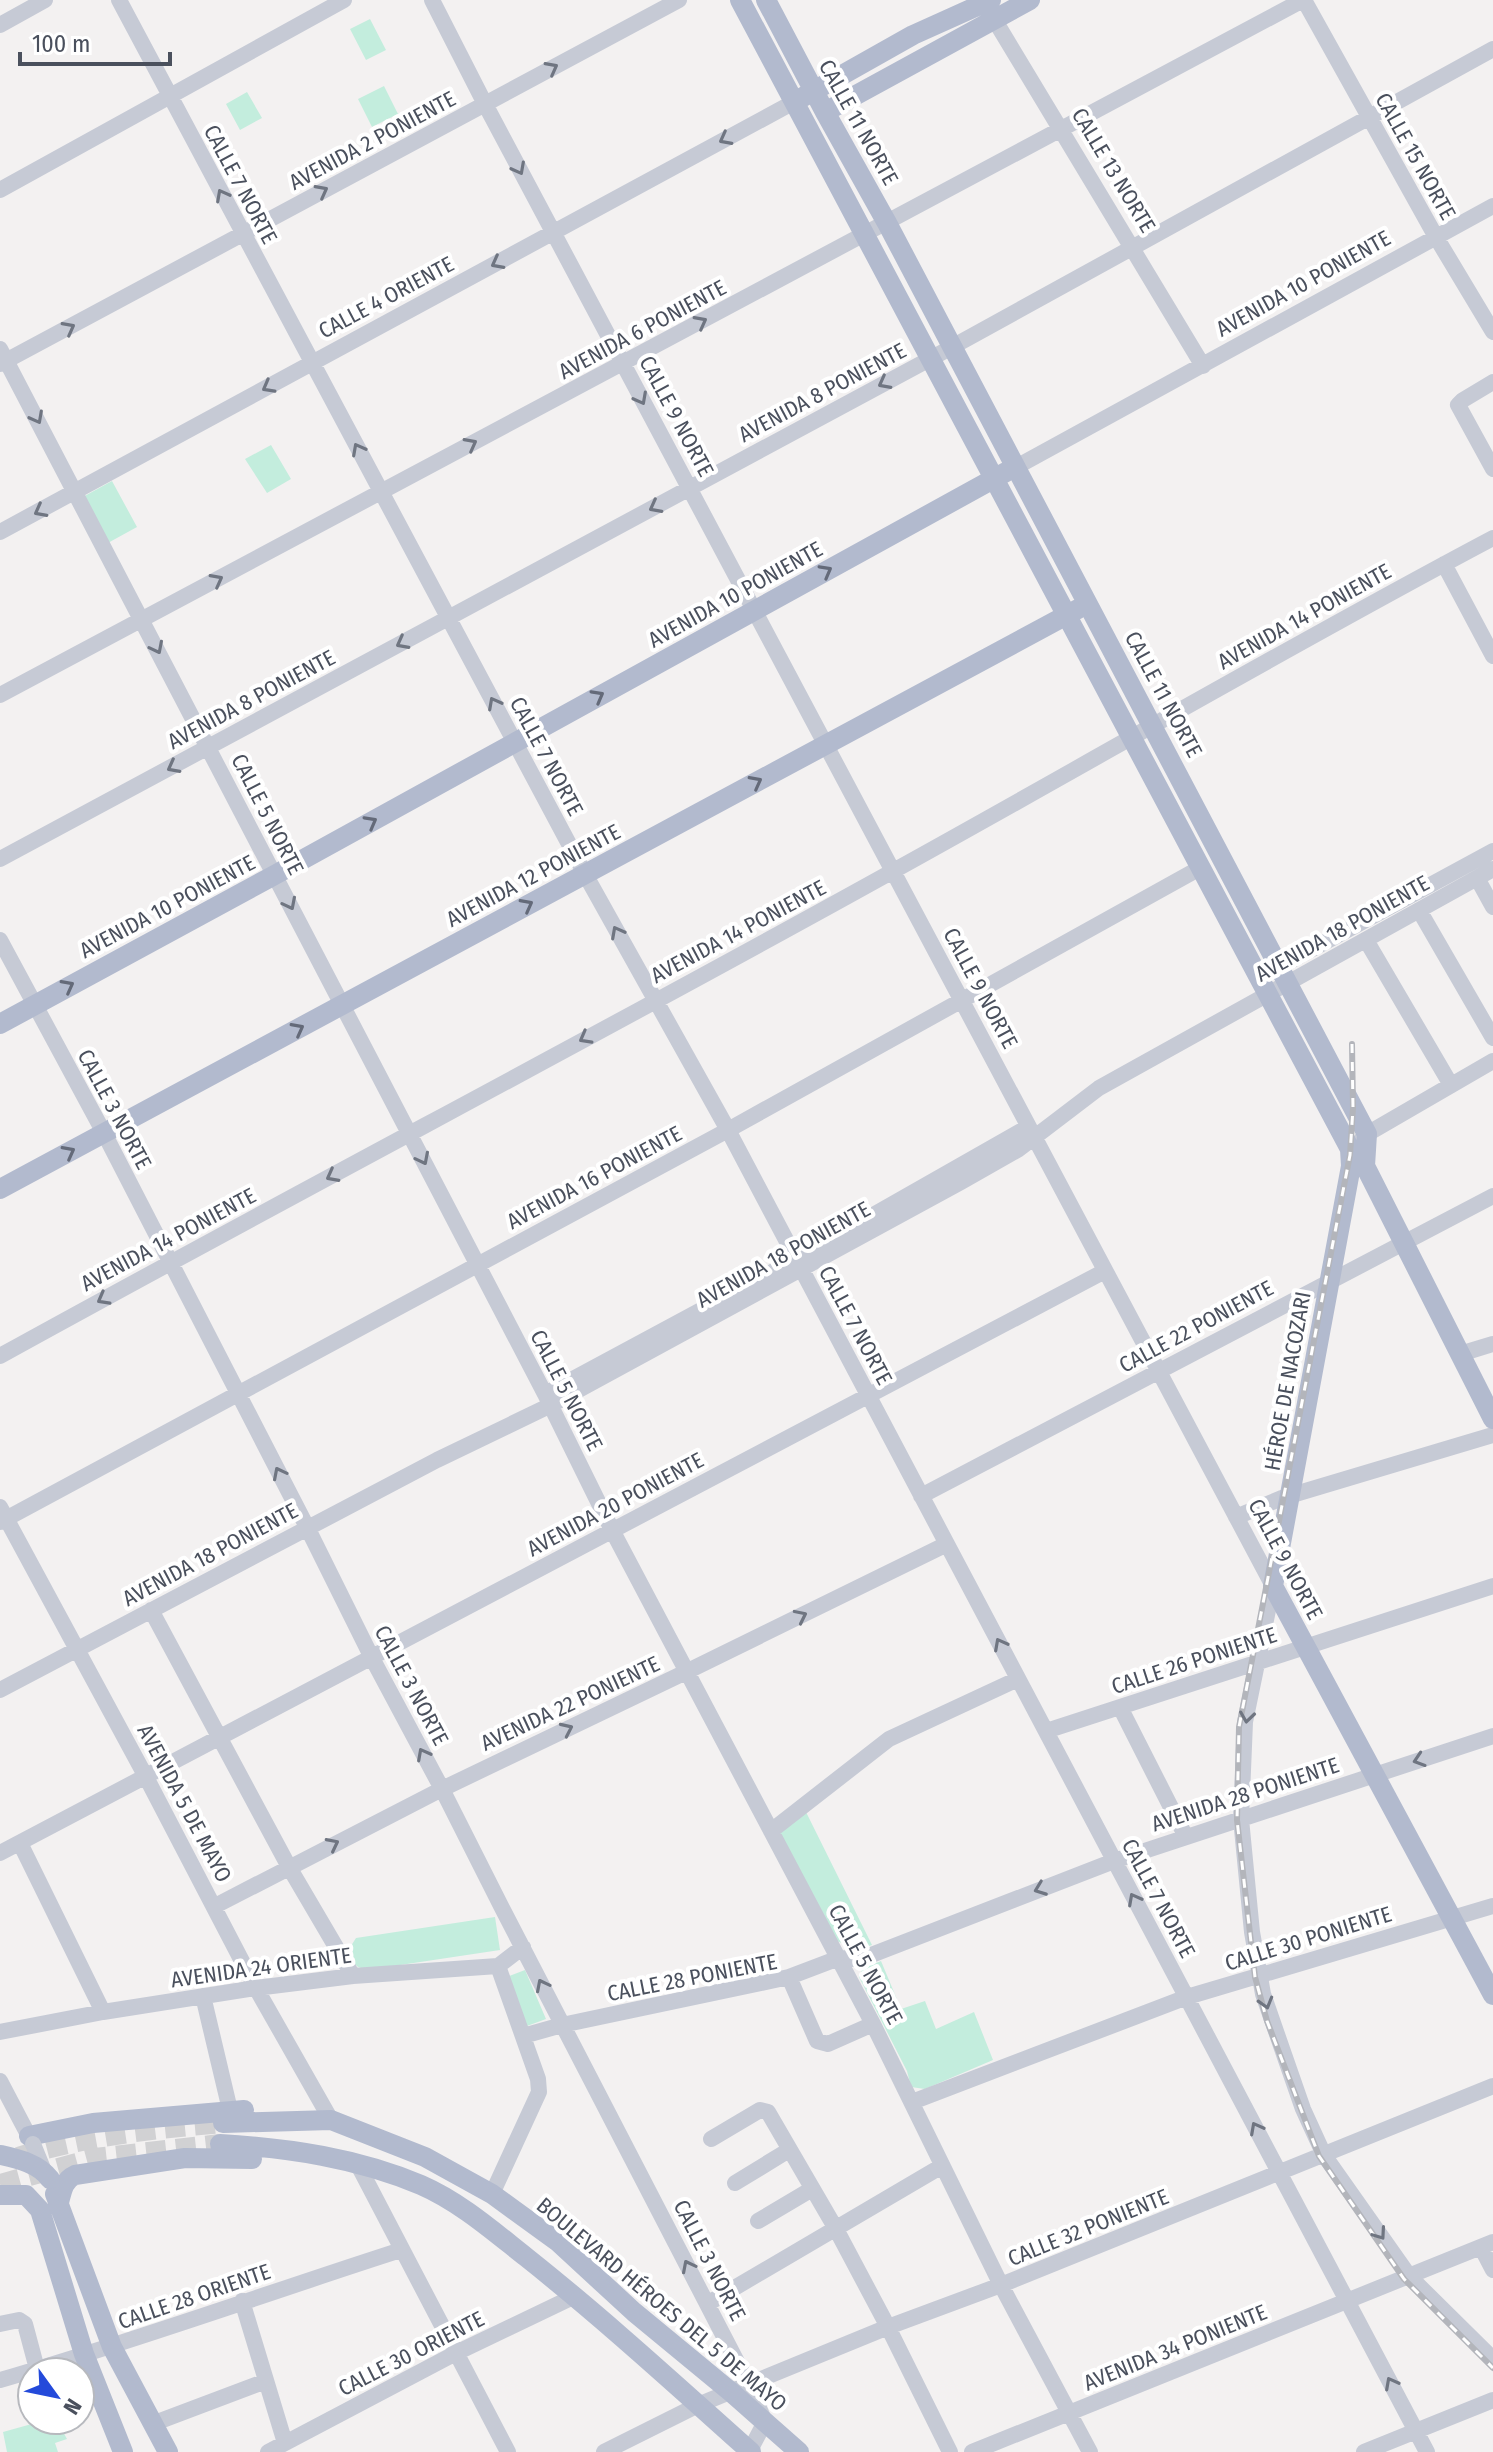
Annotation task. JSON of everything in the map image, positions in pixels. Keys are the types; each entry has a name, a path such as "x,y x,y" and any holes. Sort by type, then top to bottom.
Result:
{"main road":[{"path":"740,0 1350,1149"},
{"name":"CALLE 11 NORTE","path":"766,0 953,346 1367,1134 1365,1166 1493,1419"},
{"path":"794,102 913,35 988,5 1030,0"},
{"path":"825,112 873,87 988,5"},
{"path":"873,87 867,77 868,71 884,53"},
{"name":"AVENIDA 10 PONIENTE","path":"0,1024 1016,467"},
{"name":"AVENIDA 12 PONIENTE","path":"0,1189 1088,603"},
{"name":"HÉROE DE NACOZARI","path":"1273,1586 1351,1166 1350,1149"},
{"name":"CALLE 9 NORTE","path":"1273,1586 1493,1995"},
{"name":"BOULEVARD HÉROES DEL 5 DE MAYO","path":"31,2140 93,2123 226,2116 331,2120 425,2157 492,2194 558,2242 634,2312 740,2388 765,2422 799,2452"},
{"path":"220,2144 276,2148 357,2163 423,2186 472,2215 575,2296 750,2452"},
{"path":"0,2155 20,2160 47,2175 112,2347 168,2452"},
{"path":"58,2206 64,2184 75,2175 185,2158 357,2163"},
{"path":"0,2195 26,2195 40,2210 84,2354 123,2452"}],"street":[{"path":"0,25 45,0"},
{"name":"CALLE 7 NORTE","path":"119,0 585,874 728,1130 1427,2452"},
{"path":"0,190 344,0"},
{"name":"CALLE 9 NORTE","path":"432,0 824,745 1273,1586"},
{"name":"AVENIDA 2 PONIENTE","path":"2,358 243,234 679,0"},
{"name":"CALLE 15 NORTE","path":"1304,0 1436,237 1493,332"},
{"name":"AVENIDA 6 PONIENTE","path":"0,695 1304,0"},
{"name":"CALLE 13 NORTE","path":"988,5 1203,366"},
{"name":"AVENIDA 8 PONIENTE","path":"0,859 930,359 1493,49"},
{"name":"CALLE 4 ORIENTE","path":"0,532 794,102"},
{"name":"AVENIDA 10 PONIENTE","path":"1016,467 1493,206"},
{"name":"CALLE 5 NORTE","path":"2,358 143,620 548,1400 612,1530 839,1958 1001,2285 1090,2452"},
{"path":"1493,382 1458,405 1493,469"},
{"name":"AVENIDA 14 PONIENTE","path":"0,1356 892,872 1153,724 1493,538"},
{"path":"1444,564 1493,656"},
{"name":"AVENIDA 18 PONIENTE","path":"0,1690 437,1460 922,1196 1099,1088 1268,995 1285,975 1493,851"},
{"name":"AVENIDA 16 PONIENTE","path":"2,1516 478,1266 1200,868"},
{"name":"AVENIDA 18 PONIENTE","path":"1285,975 1366,940 1493,869"},
{"path":"1477,878 1493,907"},
{"path":"1419,910 1493,1038"},
{"name":"CALLE 3 NORTE","path":"0,940 104,1133 707,2304 740,2388"},
{"path":"1366,940 1451,1085"},
{"path":"1350,1149 1367,1134 1493,1061"},
{"name":"CALLE 22 PONIENTE","path":"921,1496 1493,1196"},
{"name":"AVENIDA 20 PONIENTE","path":"0,1853 1105,1271"},
{"path":"1460,1354 1493,1344"},
{"path":"1236,1517 1290,1496 1493,1435"},
{"name":"AVENIDA 5 DE MAYO","path":"2,1516 77,1648 256,1988 331,2120"},
{"name":"AVENIDA 22 PONIENTE","path":"215,1906 442,1789 947,1544"},
{"name":"HÉROE DE NACOZARI","path":"1273,1586 1245,1722 1241,1819 1259,1976 1303,2109 1324,2155 1410,2277 1493,2359"},
{"name":"CALLE 26 PONIENTE","path":"1046,1731 1493,1586"},
{"path":"151,1610 289,1867 353,1976"},
{"path":"771,1831 889,1739 1018,1679"},
{"path":"1120,1707 1186,1837"},
{"name":"AVENIDA 28 PONIENTE","path":"789,1977 839,1958 861,1959 1114,1861 1493,1736"},
{"path":"20,1843 103,2012"},
{"name":"CALLE 30 PONIENTE","path":"912,2102 1187,1997 1493,1906"},
{"path":"492,2194 539,2092 538,2079 498,1966 523,1947"},
{"name":"AVENIDA 24 ORIENTE","path":"0,2032 256,1988 353,1976 498,1966"},
{"name":"CALLE 28 PONIENTE","path":"523,2036 789,1977 817,2041 822,2044 873,2024"},
{"path":"203,1996 226,2116"},
{"path":"0,2081 47,2175"},
{"name":"CALLE 32 PONIENTE","path":"604,2452 698,2405 1493,2086"},
{"path":"711,2139 760,2110 768,2112 836,2229 950,2452"},
{"path":"735,2183 789,2150"},
{"path":"357,2163 508,2452"},
{"path":"707,2304 942,2166"},
{"path":"758,2221 812,2189"},
{"path":"1487,2245 1493,2270"},
{"name":"AVENIDA 34 PONIENTE","path":"972,2452 1487,2245"},
{"name":"CALLE 28 ORIENTE","path":"78,2356 401,2250"},
{"name":"CALLE 30 ORIENTE","path":"268,2452 456,2353 575,2296"},
{"path":"242,2301 285,2443"},
{"path":"0,2324 19,2320 25,2324 34,2356"},
{"path":"152,2424 266,2381"},
{"path":"1364,2452 1493,2400"},
{"path":"750,2452 765,2422"}],"green space":[{"path":"370,19 386,50 366,60 350,29"},
{"path":"384,86 398,114 372,127 358,99"},
{"path":"247,92 262,118 240,130 226,104"},
{"path":"271,445 291,479 267,493 245,459"},
{"path":"112,481 137,527 106,544 81,498"},
{"path":"806,1812 872,1945 853,1947 835,1940 781,1844 779,1829"},
{"path":"495,1917 500,1950 367,1970 349,1959 349,1949 356,1938"},
{"path":"881,1961 901,2009 925,2001 936,2029 974,2012 993,2060 925,2089 911,2087 907,2071 859,1977 862,1969"},
{"path":"525,1970 546,2019 527,2026 507,1977"},
{"path":"16,2428 16,2436 65,2436 67,2439 55,2443 58,2452 7,2452 3,2432"}],"tunnel":[{"path":"18,2157 94,2139 223,2123"},
{"path":"0,2184 95,2158 220,2144"}],"railway":[{"path":"1352,1044 1350,1155 1239,1727 1237,1820 1255,1977 1267,2021 1319,2156 1404,2279 1493,2368"}]}
